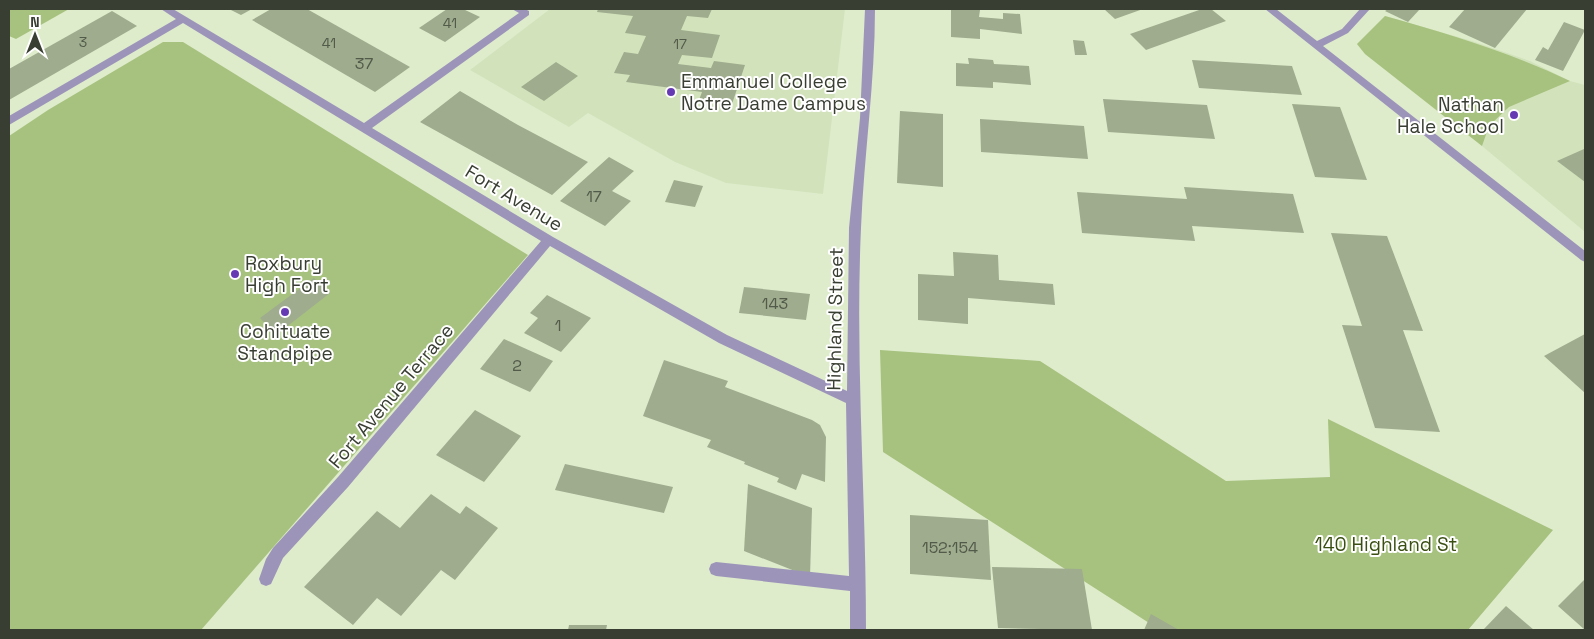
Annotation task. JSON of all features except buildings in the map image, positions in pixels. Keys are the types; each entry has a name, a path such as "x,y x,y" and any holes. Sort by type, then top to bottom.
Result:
{"street":[{"name":"Fort Avenue","path":"166,9 549,240 723,339 853,400"},
{"name":"Highland Street","path":"858,630 853,400 855,228 865,118 870,9"},
{"path":"1270,9 1585,256"},
{"path":"1317,46 1345,31 1365,9"},
{"path":"363,129 522,11"},
{"path":"9,121 182,19"},
{"name":"Fort Avenue Terrace","path":"266,579 271,564 278,553 343,482 549,240"},
{"path":"716,569 857,584"}],"shaded area":[{"name":"Emmanuel College Notre Dame Campus","path":"550,9 845,9 823,194 726,183 675,162 588,113 569,127 470,70"},
{"name":"Nathan Hale School","path":"1385,16 1472,41 1530,61 1570,81 1585,85 1585,232 1482,146 1365,54 1357,44"}],"green space":[{"path":"9,9 69,9 16,39 9,36"},
{"path":"1385,16 1502,52 1570,81 1509,107 1489,126 1482,146 1365,54 1357,44"},
{"path":"163,42 183,42 528,255 201,630 9,630 9,136 48,110"},
{"name":"140 Highland St","path":"880,350 1040,361 1226,481 1330,477 1328,419 1553,530 1468,630 1160,630 883,452"}],"place":[{"name":"Emmanuel College Notre Dame Campus","path":"671,92"},
{"name":"Nathan Hale School","path":"1514,115"},
{"name":"Roxbury High Fort","path":"235,274"},
{"name":"Cohituate Standpipe","path":"285,312"}]}
